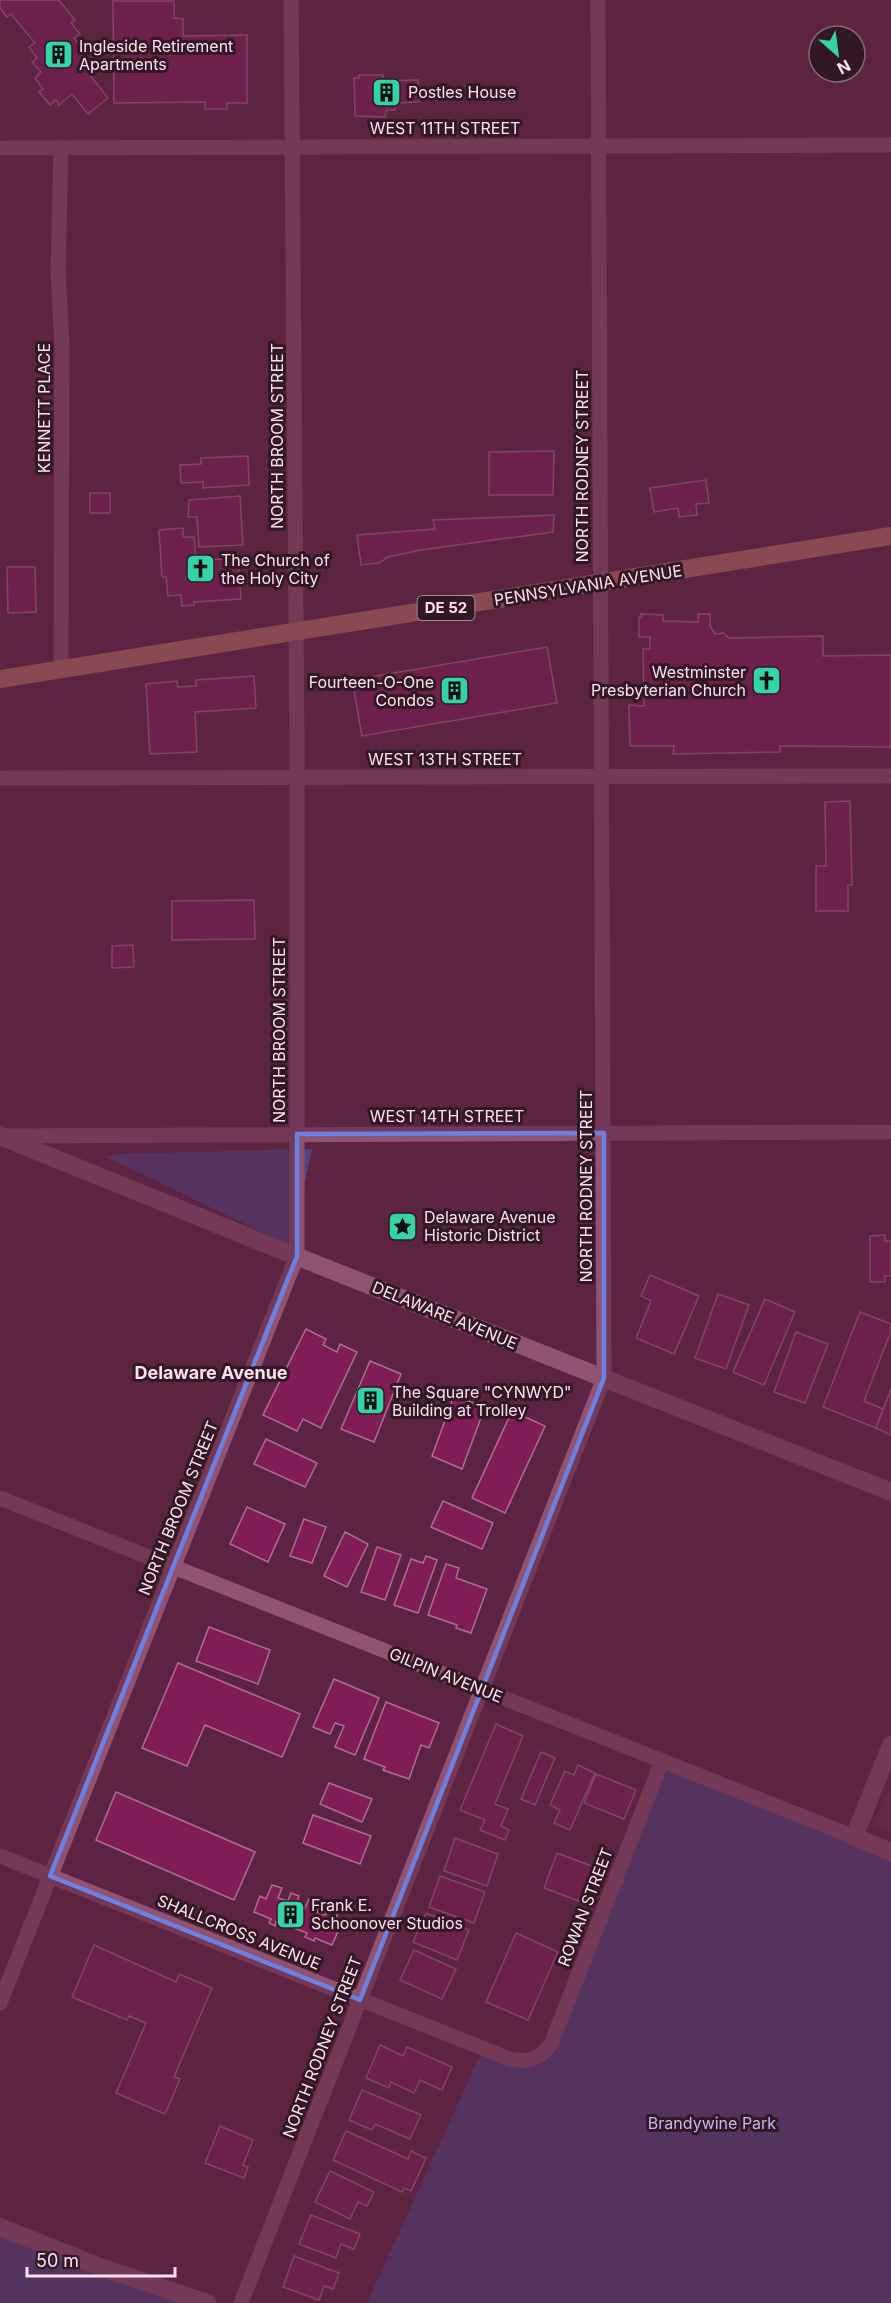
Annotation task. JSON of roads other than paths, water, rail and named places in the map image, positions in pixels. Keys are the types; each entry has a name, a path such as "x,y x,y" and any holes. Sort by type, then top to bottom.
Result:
{"main road":[{"name":"PENNSYLVANIA AVENUE","path":"0,679 891,536"}],"street":[{"name":"NORTH BROOM STREET","path":"0,2003 297,1256 296,632 291,0"},
{"name":"NORTH RODNEY STREET","path":"241,2303 604,1378 598,0"},
{"name":"WEST 11TH STREET","path":"0,148 891,145"},
{"name":"KENNETT PLACE","path":"61,148 58,272 62,345 61,669"},
{"name":"WEST 13TH STREET","path":"0,778 891,776"},
{"name":"WEST 14TH STREET","path":"1,1136 891,1132"},
{"name":"DELAWARE AVENUE","path":"1,1136 891,1492"},
{"path":"872,1485 891,1486"},
{"name":"GILPIN AVENUE","path":"0,1498 891,1852"},
{"path":"854,1838 891,1745"},
{"name":"ROWAN STREET","path":"534,2059 544,2054 551,2044 662,1761"},
{"name":"SHALLCROSS AVENUE","path":"0,1856 510,2059 524,2061 534,2059"},
{"path":"0,2228 100,2267 207,2303"}],"place":[{"name":"Ingleside Retirement Apartments","path":"58,55"},
{"name":"Postles House","path":"387,92"},
{"name":"The Church of the Holy City","path":"200,569"},
{"name":"Westminster Presbyterian Church","path":"767,681"},
{"name":"Fourteen-O-One Condos","path":"455,691"},
{"name":"Delaware Avenue Historic District","path":"403,1226"},
{"name":"The Square \"CYNWYD\" Building at Trolley","path":"371,1401"},
{"name":"Frank E. Schoonover Studios","path":"290,1914"}],"district":[{"name":"Delaware Avenue","path":"211,1373"}],"park label":[{"name":"Brandywine Park","path":"712,2123"}]}
